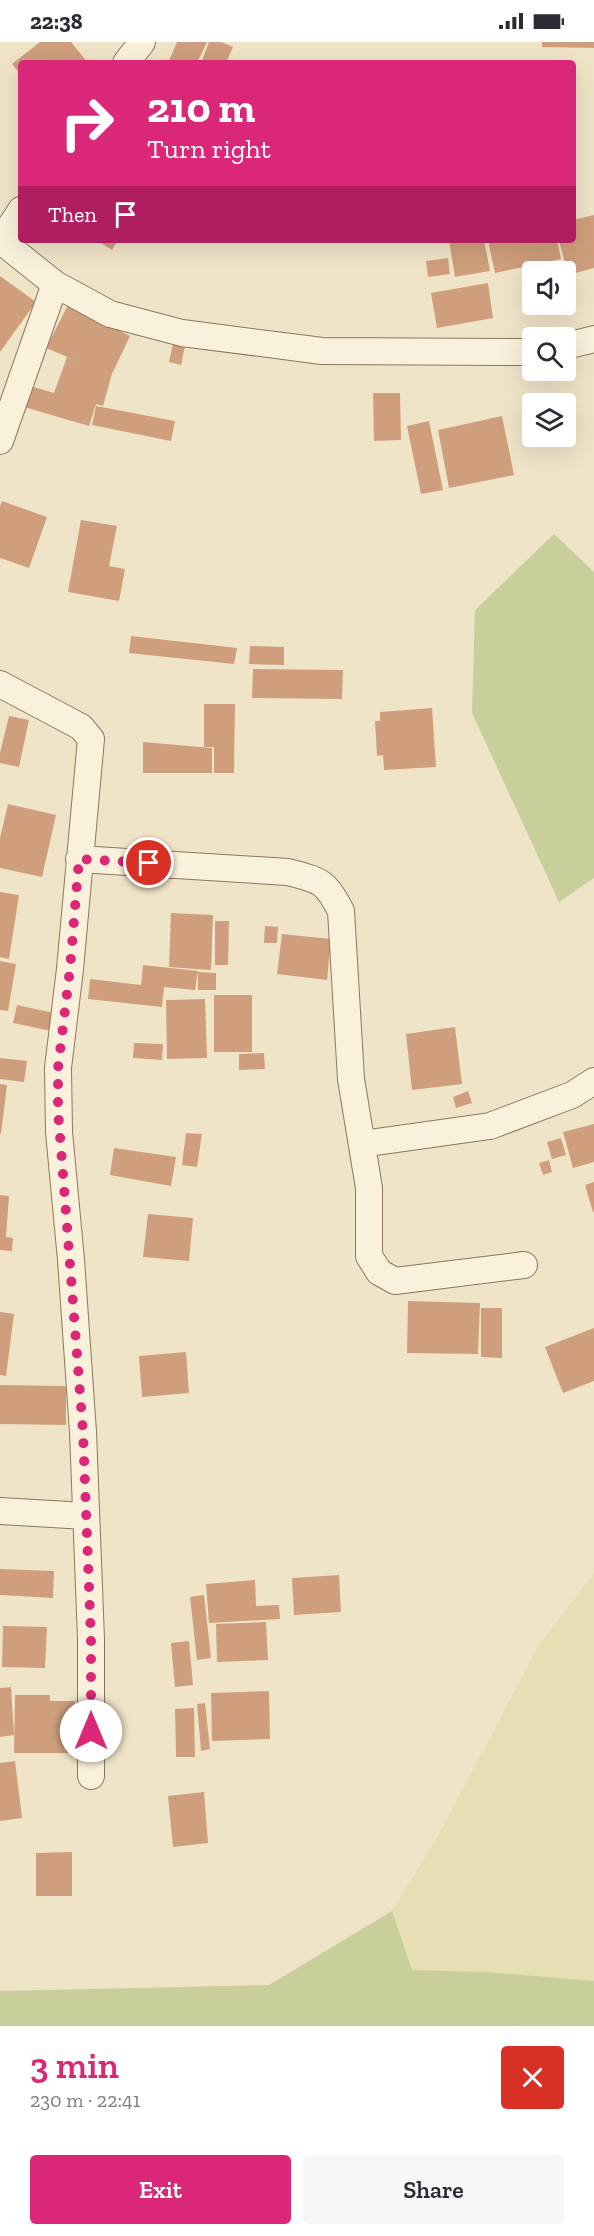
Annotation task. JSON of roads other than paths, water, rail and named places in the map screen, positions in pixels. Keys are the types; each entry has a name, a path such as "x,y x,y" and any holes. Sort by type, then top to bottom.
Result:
{"street":[{"path":"128,60 142,42"},
{"path":"18,214 0,241 55,284 110,314 182,333 322,351 522,352"},
{"path":"0,441 55,284"},
{"path":"576,343 594,339"},
{"path":"0,684 81,727 91,738 70,969 58,1068 58,1110 82,1409 91,1639 91,1776"},
{"path":"79,859 288,872 315,880 330,889 341,911 351,1079 369,1188 369,1256 379,1272 395,1281 524,1265"},
{"path":"362,1144 490,1126 572,1095 594,1081"},
{"path":"0,1511 86,1516"}]}
